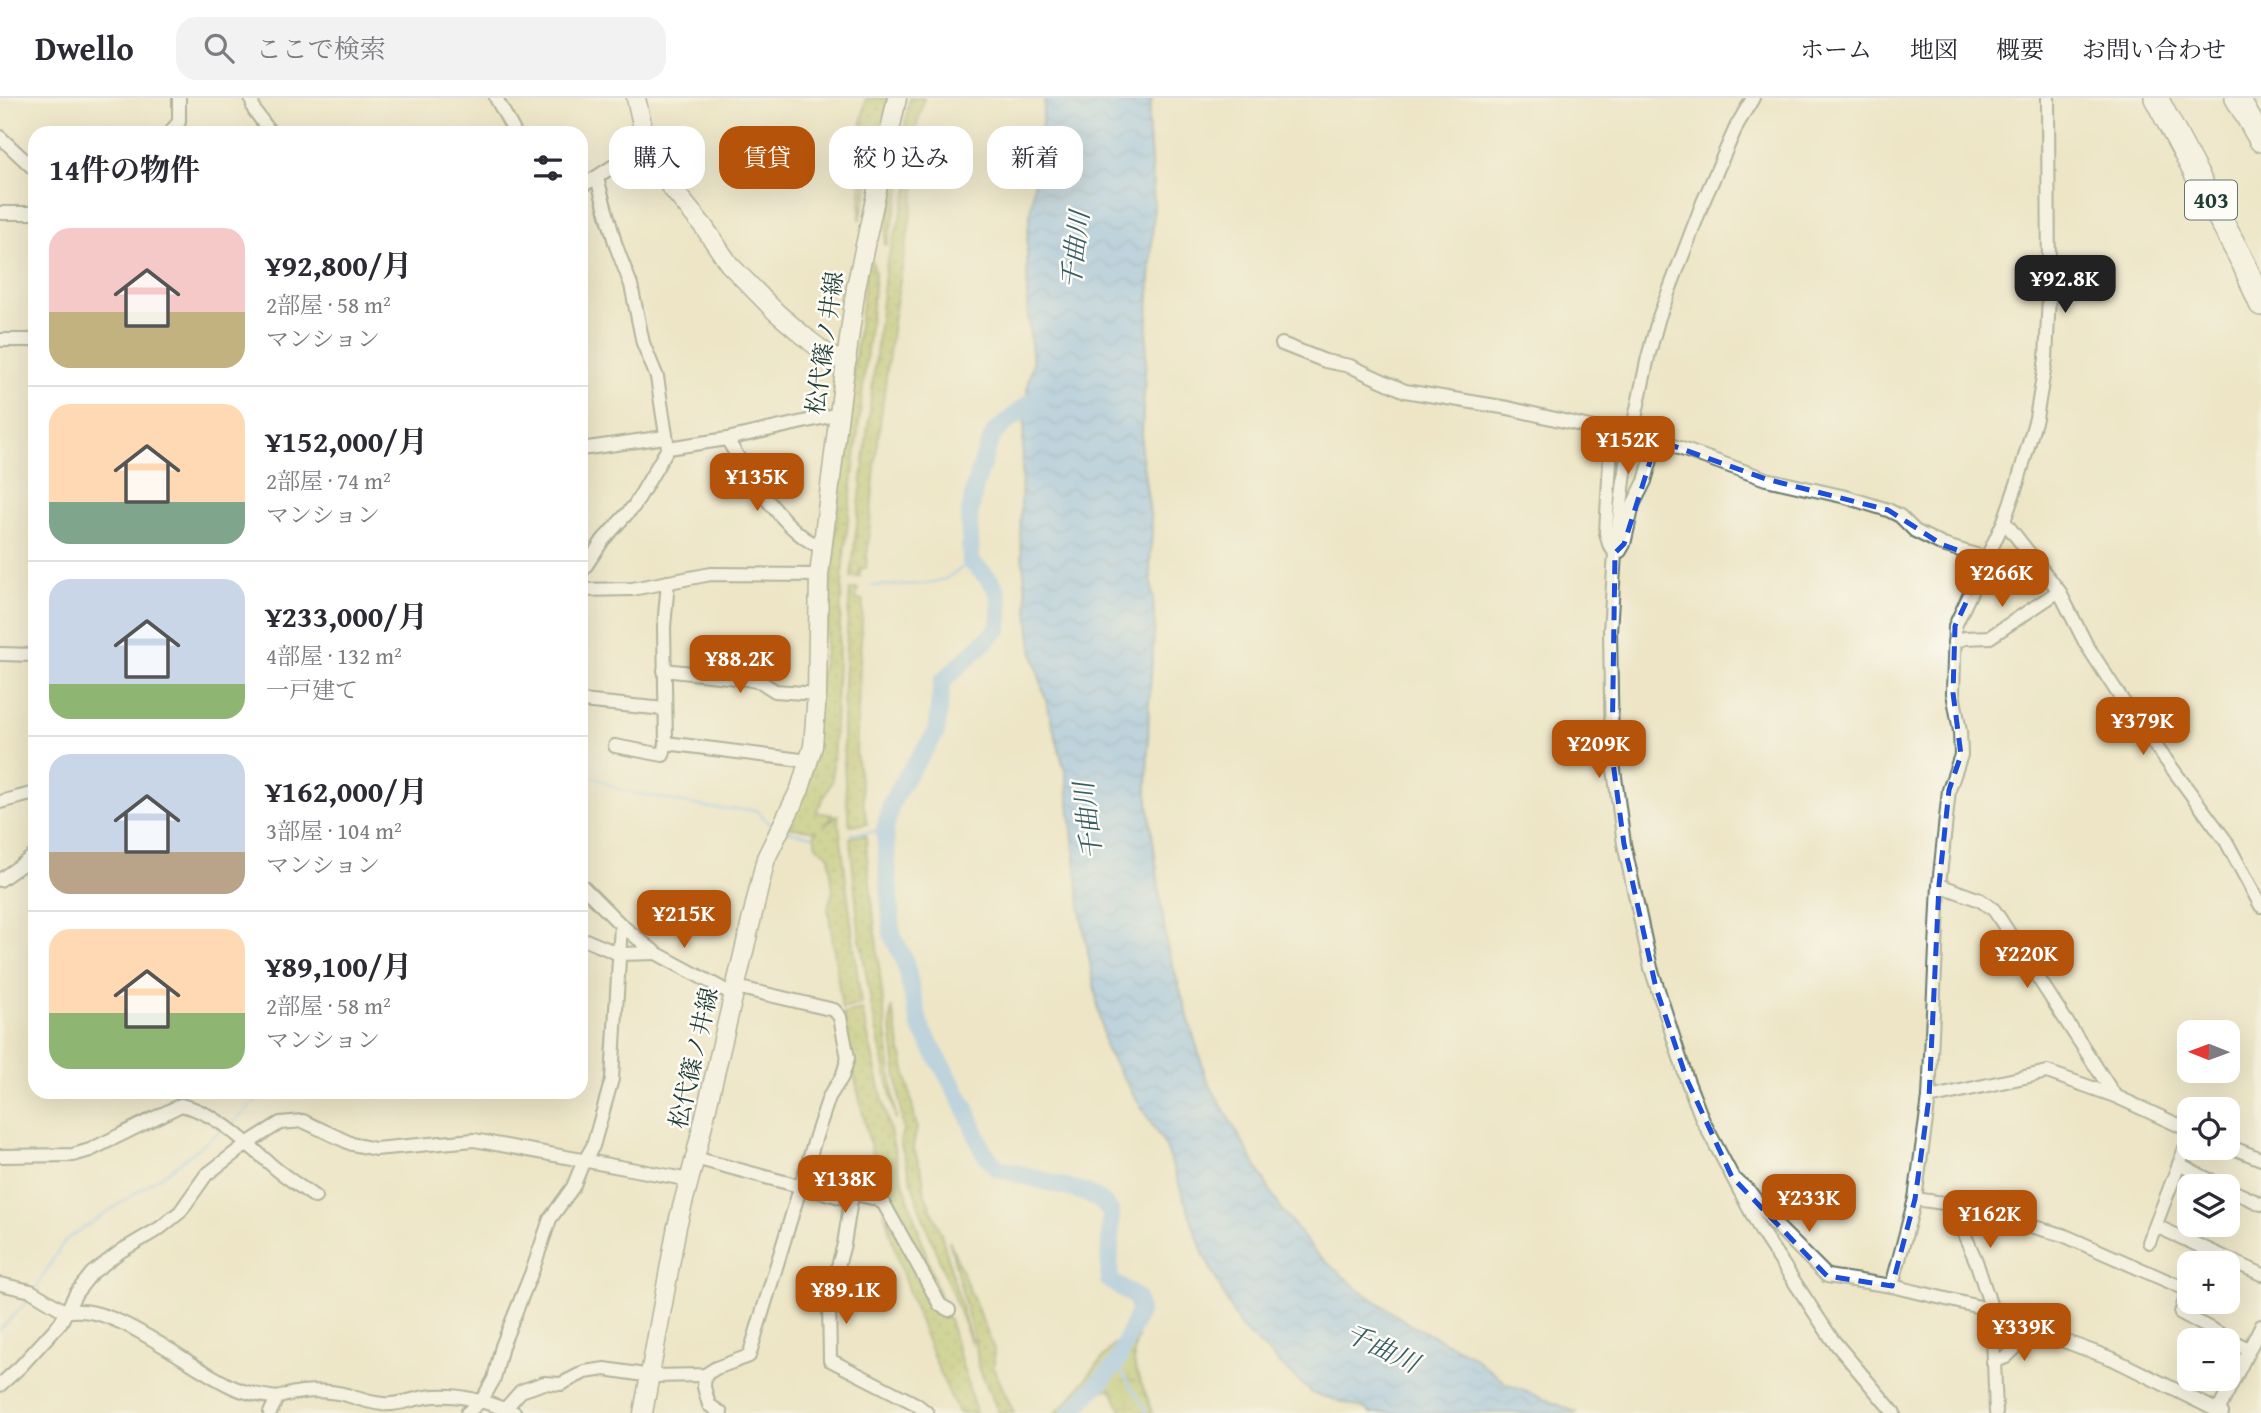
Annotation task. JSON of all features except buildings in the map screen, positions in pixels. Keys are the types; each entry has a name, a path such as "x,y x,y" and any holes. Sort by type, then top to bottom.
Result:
{"highway":[{"name":"403","path":"2156,98 2244,264 2261,304"},
{"path":"2237,98 2261,140"}],"main road":[{"path":"636,98 642,126"},
{"name":"松代篠ノ井線","path":"645,1411 677,1226 766,858 800,789 809,761 817,694 819,575 839,414 856,287 897,98"},
{"path":"673,189 704,227 729,264 777,313 831,357 847,360"}],"street":[{"path":"175,126 179,121 179,98"},
{"path":"251,98 254,110 266,126"},
{"path":"496,98 511,126"},
{"path":"1753,98 1703,202 1659,317 1648,357 1627,456 1615,553 1610,643 1612,755 1624,844 1656,988 1703,1121 1761,1231 1832,1339 1895,1413"},
{"path":"1892,1286 1915,1199 1929,1098 1939,885 1949,790 1961,755 1953,693 1955,626 2004,521 2018,481 2036,418 2046,359 2049,295 2049,98"},
{"path":"0,137 28,163"},
{"path":"588,183 609,170"},
{"path":"588,562 603,540 634,506 666,443 657,377 643,343 631,285 616,246 597,178"},
{"path":"0,213 28,213"},
{"path":"0,340 28,340"},
{"path":"1282,344 1325,361 1350,366 1405,391 1508,408 1607,431 1611,442 1606,533 1615,553"},
{"path":"588,449 727,439 839,414"},
{"path":"727,439 773,508 813,544 822,547"},
{"path":"1615,553 1620,551 1624,544 1633,505 1645,481 1654,449 1665,443 1766,479 1846,497 1888,510 1900,516 1915,531 1943,545 2045,576"},
{"path":"2004,521 2059,591 2086,644 2111,684 2226,841 2261,906"},
{"path":"588,590 632,589 711,574 819,575"},
{"path":"615,746 663,755 666,743 664,627 668,582"},
{"path":"1954,642 1965,638 1990,637 2059,591"},
{"path":"0,654 28,655"},
{"path":"664,670 746,679 761,682 775,691 817,694"},
{"path":"588,702 665,709"},
{"path":"666,743 809,761"},
{"path":"0,802 28,795"},
{"path":"0,880 28,860"},
{"path":"1939,885 1980,900 1994,910 2115,1096"},
{"path":"0,1284 34,1293 66,1312 77,1309 92,1312 130,1327 233,1387 256,1396 277,1398 292,1392 306,1391 343,1394 387,1405 429,1396 451,1396 482,1400 510,1411 521,1391 544,1383 561,1384 585,1372 605,1369 651,1376 705,1375 749,1356 800,1185 830,1097 842,1077 848,1058 841,1017 834,1010 735,991 656,953 621,925 588,893"},
{"path":"467,1413 482,1400 494,1379 502,1346 550,1219 573,1187 593,1146 612,1079 621,925"},
{"path":"588,942 619,954 656,953"},
{"path":"1929,1098 2046,1072 2115,1096 2177,1124"},
{"path":"0,1156 73,1155 90,1150 181,1105 191,1107 228,1127 277,1170 315,1197"},
{"path":"0,1385 61,1322 76,1293 92,1273 121,1251 160,1228 180,1212 206,1175 280,1123 303,1121 352,1144 375,1149 474,1140 690,1180"},
{"path":"2240,1151 2261,1159"},
{"path":"695,1158 851,1200"},
{"path":"2149,1242 2181,1160"},
{"path":"2179,1164 2198,1174"},
{"path":"1732,1177 1749,1191 1772,1221 1827,1276 1892,1286 1992,1310 2034,1330 2113,1359 2219,1412 2261,1326"},
{"path":"927,1413 916,1404 830,1360 829,1300 844,1244 851,1200 856,1194 884,1204 940,1305 948,1310"},
{"path":"2240,1194 2261,1204"},
{"path":"1915,1199 1951,1204 2063,1235 2188,1290 2182,1313 2248,1349"},
{"path":"1951,1204 1976,1261 1992,1310 1996,1413"},
{"path":"2155,1226 2261,1274"},
{"path":"1993,1362 2006,1357 2034,1330"},
{"path":"705,1375 704,1387 709,1405 721,1413"},
{"path":"270,1413 277,1398"}],"highlighted area":[{"path":"1665,443 1766,479 1888,510 1943,545 1986,560 1955,626 1953,693 1961,755 1949,790 1939,885 1929,1098 1915,1199 1892,1286 1827,1276 1794,1243 1732,1177 1687,1080 1656,988 1624,844 1612,755 1615,553 1624,544 1654,449"}],"green space":[{"path":"866,98 889,98 882,126 862,126"},
{"path":"910,98 924,98 917,126 905,126"},
{"path":"861,189 867,189 860,220"},
{"path":"894,189 901,189 887,245 884,245"},
{"path":"909,189 915,189 893,322 876,456 866,568 861,568 859,577 851,577 886,265"},
{"path":"868,258 872,260 875,273 874,289 843,565 832,782 816,812 834,815 823,827 838,815 861,1004 842,1009 828,907 833,891 829,855 816,846 814,834 817,831 788,827 825,653 843,448"},
{"path":"858,589 856,600 863,600 856,753 867,824 850,825 844,767 844,678 850,590"},
{"path":"866,835 896,1120 872,1009 859,931 850,837"},
{"path":"892,1007 917,1128 913,1147 922,1172 925,1194 941,1233 972,1345 920,1210 900,1142 903,1130 890,1019"},
{"path":"862,1010 898,1166 940,1298 882,1197 843,1014"},
{"path":"884,1211 940,1313 949,1319 976,1413 958,1413 917,1314"},
{"path":"949,1240 994,1349 994,1369 1014,1413 999,1413 978,1366 977,1352"},
{"path":"1138,1337 1135,1367 1152,1413 1122,1413 1112,1390 1106,1389 1091,1398 1078,1413 1055,1413 1114,1344"}],"water":[{"name":"千曲川","path":"1045,98 1152,98 1148,118 1154,204 1141,451 1152,527 1150,567 1155,623 1149,704 1147,793 1166,942 1206,1078 1279,1206 1315,1252 1358,1289 1411,1325 1471,1355 1507,1384 1578,1413 1370,1413 1366,1409 1312,1393 1240,1327 1203,1253 1166,1147 1106,1050 1081,914 1066,775 1032,649 1020,535 1023,443 1028,382 1033,363 1027,309 1027,239 1033,189 1083,189 1083,126 1041,126"}],"waterway":[{"path":"1042,393 994,433 975,486 969,518 971,562 997,590 1000,605 999,628 942,682 936,733 902,783 891,804 885,830 892,935 904,959 920,1026 966,1109 983,1151 997,1168 1084,1192 1101,1201 1111,1212 1109,1280 1137,1298 1139,1312 1116,1364 1071,1413"},
{"path":"871,586 926,584 945,579 971,562"},
{"path":"588,774 620,790 710,808 757,810 774,826"},
{"path":"852,834 885,830"},
{"path":"787,831 813,836"},
{"path":"231,1124 259,1099"},
{"path":"36,1288 67,1239 170,1170 223,1129"},
{"path":"0,1330 31,1297"},
{"path":"1116,1364 1146,1413"}]}
